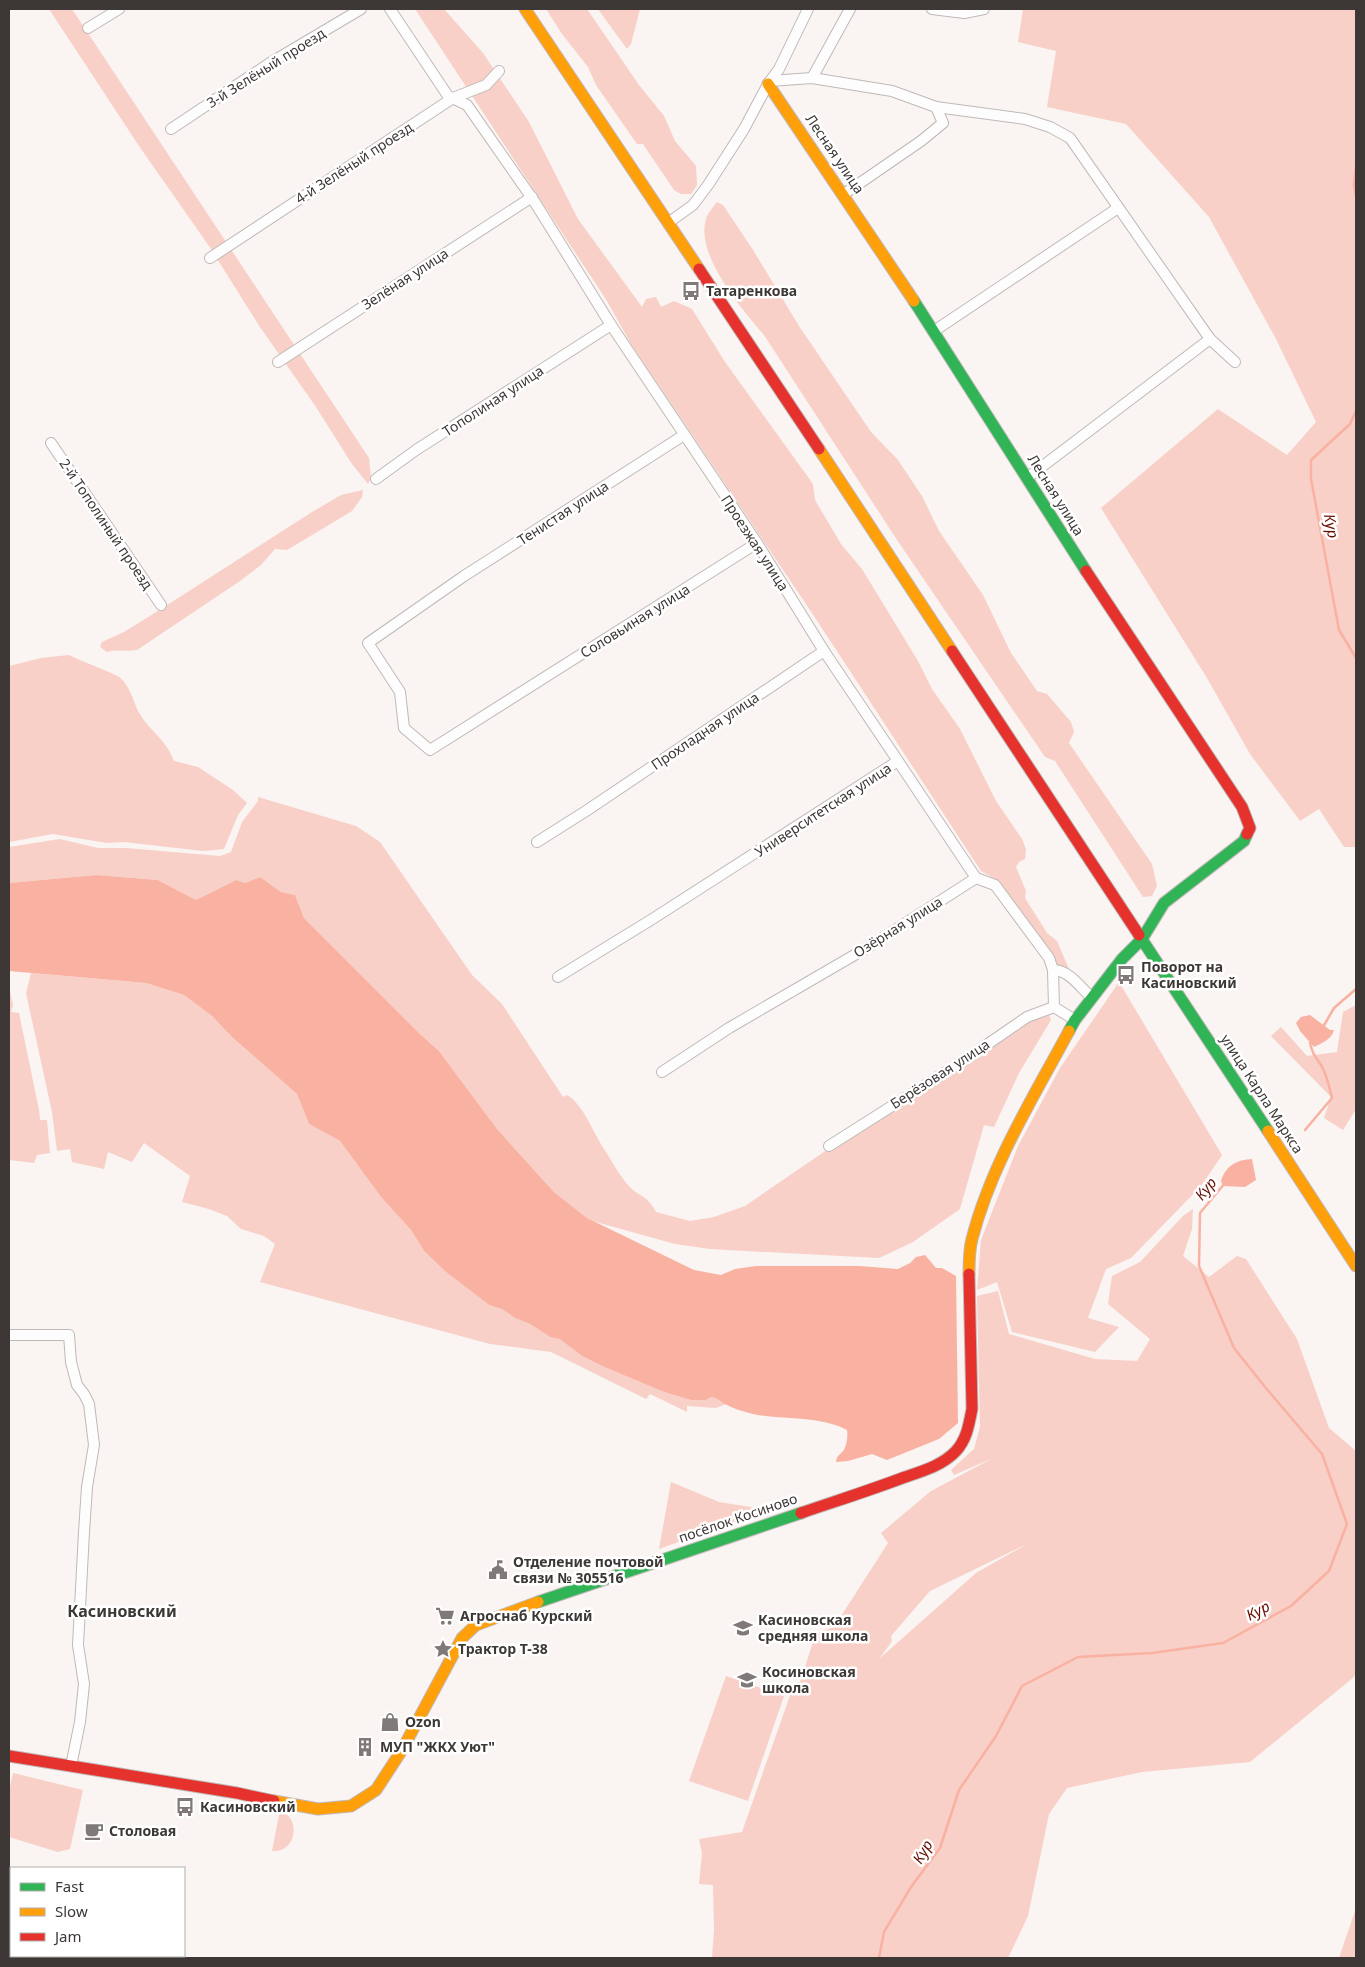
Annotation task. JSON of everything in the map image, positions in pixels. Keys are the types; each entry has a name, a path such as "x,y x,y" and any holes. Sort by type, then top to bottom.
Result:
{"street":[{"path":"88,28 119,9"},
{"name":"3-й Зелёный проезд","path":"171,129 270,63 361,9"},
{"name":"Проезжая улица","path":"390,9 448,96 467,105 532,197 611,325 898,761"},
{"name":"улица Карла Маркса","path":"525,9 826,459 1356,1266"},
{"path":"668,223 693,206 708,185 744,129 769,82 779,69 808,9"},
{"path":"812,78 850,9"},
{"path":"932,9 964,13 984,9"},
{"name":"4-й Зелёный проезд","path":"210,258 453,98 486,85 499,71"},
{"path":"769,82 812,78 892,91 936,107 1025,119 1050,127 1070,138 1210,339 1235,362"},
{"name":"Лесная улица","path":"769,82 934,331 1111,610 1242,806 1250,828 1244,841 1164,902"},
{"path":"844,194 921,141 943,123 936,107"},
{"name":"Зелёная улица","path":"278,362 532,197"},
{"path":"934,331 1118,208"},
{"name":"Тополиная улица","path":"376,479 416,450 611,325"},
{"path":"1027,478 1210,339"},
{"name":"Тенистая улица","path":"513,698 430,750 404,728 400,692 368,643 443,591 684,435"},
{"name":"2-й Тополиный проезд","path":"51,443 161,605"},
{"name":"Соловьиная улица","path":"513,698 756,544"},
{"name":"Прохладная улица","path":"536,842 586,811 824,651"},
{"name":"Университетская улица","path":"558,977 654,918 898,761 976,878"},
{"path":"976,878 995,885 1048,958 1053,970 1054,1007 1075,1020"},
{"name":"Озёрная улица","path":"662,1072 729,1028 870,946 976,878"},
{"name":"посёлок Косиново","path":"9,1756 237,1793 318,1809 351,1806 376,1790 402,1750 462,1638 476,1625 538,1601 893,1482 947,1460 962,1445 971,1427 968,1282 971,1241 988,1188 1009,1142 1075,1020 1122,959 1142,939 1164,902"},
{"path":"1053,970 1061,970 1091,997"},
{"name":"Берёзовая улица","path":"829,1146 1027,1017 1054,1007"},
{"path":"9,1335 69,1335 71,1362 77,1385 84,1394 90,1412 94,1445 84,1532 78,1646 84,1684 80,1722 72,1766"}],"shaded area":[{"path":"49,9 72,9 369,458 371,478 368,484 352,464 316,407 260,327 209,246 139,146"},
{"path":"415,9 444,9 483,53 529,122 578,219 642,307 646,299 656,297 661,307 674,301 692,309 725,362 813,484 815,500 841,544 862,569 918,661 932,689 960,729 996,801 1022,839 1026,849 1025,859 1019,862 1016,867 1026,891 1025,898 1047,933 1057,941 1069,969 1053,967 997,880 981,871 810,610 631,344 607,301"},
{"path":"546,9 587,9 639,85 664,116 675,141 696,166 697,185 691,194 681,194 674,190 643,144 637,144 596,85 588,67 562,34"},
{"path":"598,9 640,9 631,44 627,49"},
{"path":"1023,9 1356,9 1356,847 1344,847 1319,809 1300,821 1250,754 1207,678 1101,508 1218,409 1287,455 1316,422 1276,339 1209,217 1126,124 1047,107 1056,51 1018,42"},
{"path":"717,202 723,205 799,326 871,432 898,460 922,496 939,531 983,595 1011,653 1037,691 1047,694 1071,722 1074,732 1069,743 1152,864 1157,886 1152,896 1143,897 1055,761 1045,757 897,540 764,335 723,281 707,249 704,233 706,219"},
{"path":"363,490 362,497 352,511 287,550 275,549 261,565 240,581 137,650 107,652 100,647 102,642 124,632 312,512 341,495"},
{"path":"69,655 119,677 128,688 142,718 167,747 174,761 198,767 233,790 247,803 238,815 224,849 203,851 124,842 107,843 53,834 9,842 9,666 41,658"},
{"path":"258,797 356,826 380,842 472,975 502,1004 563,1097 567,1095 578,1105 625,1181 653,1206 656,1212 690,1221 714,1217 745,1206 859,1128 1047,1007 1051,1020 1019,1073 994,1127 984,1125 960,1209 913,1242 879,1258 710,1249 675,1244 596,1222 587,1218 554,1192 497,1129 439,1051 304,918 295,895 281,892 260,877 245,883 236,880 196,900 158,880 96,875 9,883 9,847 60,839 98,848 126,848 220,856 231,852 242,822 258,801"},
{"path":"96,875 158,880 196,900 236,880 245,883 260,877 281,892 295,895 304,918 439,1051 497,1129 554,1192 587,1218 694,1270 721,1275 735,1269 756,1266 859,1266 898,1269 910,1263 916,1257 925,1255 936,1268 942,1268 956,1276 958,1423 939,1439 887,1460 872,1454 848,1461 836,1462 845,1446 847,1430 815,1420 770,1417 741,1411 713,1397 706,1400 691,1400 664,1392 602,1366 582,1356 560,1339 550,1337 502,1309 489,1305 446,1272 424,1251 411,1230 381,1197 340,1141 309,1124 297,1094 232,1037 212,1016 184,995 146,983 9,971 9,883"},
{"path":"31,973 146,983 184,995 212,1016 232,1037 297,1094 309,1124 340,1141 381,1197 411,1230 424,1251 446,1272 489,1305 502,1309 550,1337 560,1338 582,1356 602,1366 664,1392 691,1400 706,1400 711,1397 718,1398 726,1404 716,1408 687,1406 687,1412 650,1394 646,1399 551,1352 490,1344 260,1282 275,1244 264,1236 241,1229 227,1216 182,1202 190,1176 144,1143 132,1162 108,1152 104,1169 72,1162 70,1149 57,1151 52,1112 26,993"},
{"path":"1119,982 1222,1155 1201,1186 1131,1258 1106,1269 1088,1318 1119,1327 1095,1352 1012,1332 997,1282 977,1290 981,1240 1018,1146 1060,1068"},
{"path":"9,986 13,1005 11,1012 19,1013 40,1120 47,1120 50,1153 37,1155 34,1163 9,1160"},
{"path":"1356,1005 1356,1109 1343,1130 1324,1118 1331,1097 1271,1036 1281,1027 1307,1056 1337,1052 1343,1012"},
{"path":"1310,1015 1330,1030 1334,1030 1329,1038 1314,1047 1300,1031 1296,1023 1301,1017"},
{"path":"1252,1159 1256,1180 1245,1187 1223,1186 1221,1181 1229,1167 1237,1162"},
{"path":"1193,1209 1192,1229 1183,1256 1209,1277 1237,1256 1246,1259 1297,1339 1329,1428 1356,1451 1356,1672 1354,1677 1250,1762 1142,1772 1067,1788 1049,1814 1028,1916 1008,1958 712,1958 714,1930 713,1885 699,1884 702,1853 699,1839 742,1832 794,1684 800,1682 816,1633 834,1627 888,1543 881,1533 931,1491 993,1458 954,1475 951,1470 974,1449 980,1427 977,1296 998,1291 1009,1334 1095,1359 1137,1361 1150,1339 1108,1304 1112,1276 1140,1262 1183,1216","holes":["1027,1544 976,1573 879,1659 892,1641 891,1636 930,1591"]},
{"path":"671,1482 719,1502 768,1510 659,1549"},
{"path":"726,1676 784,1696 748,1801 689,1781"},
{"path":"13,1773 83,1790 70,1849 58,1852 9,1837 9,1792"},
{"path":"280,1810 287,1814 291,1820 293,1835 286,1847 272,1851"},
{"path":"1356,1908 1356,1958 1339,1958"}],"waterway":[{"name":"Кур","path":"1356,166 1354,185 1356,196"},
{"name":"Кур","path":"1356,411 1350,424 1311,460 1311,479 1339,630 1356,658"},
{"name":"Кур","path":"1323,1027 1334,1008 1356,989"},
{"path":"1305,1130 1332,1098 1325,1073 1312,1050 1310,1043 1312,1041"},
{"name":"Кур","path":"879,1958 884,1932 911,1887 940,1848 959,1790 996,1736 1022,1686 1078,1657 1152,1653 1223,1643 1291,1606 1329,1571 1347,1524 1322,1454 1234,1348 1199,1266 1200,1213 1225,1183"}],"traffic: fast":[{"path":"914,301 1086,571"},
{"path":"1069,1031 1075,1020 1122,959 1142,939 1164,903 1244,841 1247,834"},
{"path":"1139,935 1268,1131"},
{"path":"538,1602 801,1513"}],"traffic: slow":[{"path":"525,9 699,269"},
{"path":"768,84 914,301"},
{"path":"819,449 952,651"},
{"path":"969,1274 971,1243 990,1185 1014,1132 1069,1031"},
{"path":"1268,1131 1356,1266"},
{"path":"274,1801 318,1809 351,1806 376,1790 402,1750 462,1638 476,1625 538,1602"}],"traffic: jam":[{"path":"699,269 819,449"},
{"path":"1086,571 1242,807 1250,828 1247,834"},
{"path":"952,651 1139,935"},
{"path":"801,1513 932,1467 951,1456 960,1446 967,1431 972,1409 969,1274"},
{"path":"9,1756 237,1793 274,1801"}],"place":[{"name":"Татаренкова","path":"691,291"},
{"name":"Поворот на Касиновский","path":"1126,975"},
{"name":"Отделение почтовой связи № 305516","path":"498,1570"},
{"name":"Агроснаб Курский","path":"445,1616"},
{"name":"Касиновская средняя школа","path":"743,1628"},
{"name":"Трактор Т-38","path":"443,1649"},
{"name":"Косиновская школа","path":"747,1680"},
{"name":"Ozon","path":"390,1722"},
{"name":"МУП \"ЖКХ Уют\"","path":"365,1747"},
{"name":"Касиновский","path":"185,1807"},
{"name":"Столовая","path":"94,1831"}],"district":[{"name":"Касиновский","path":"122,1611"}]}
